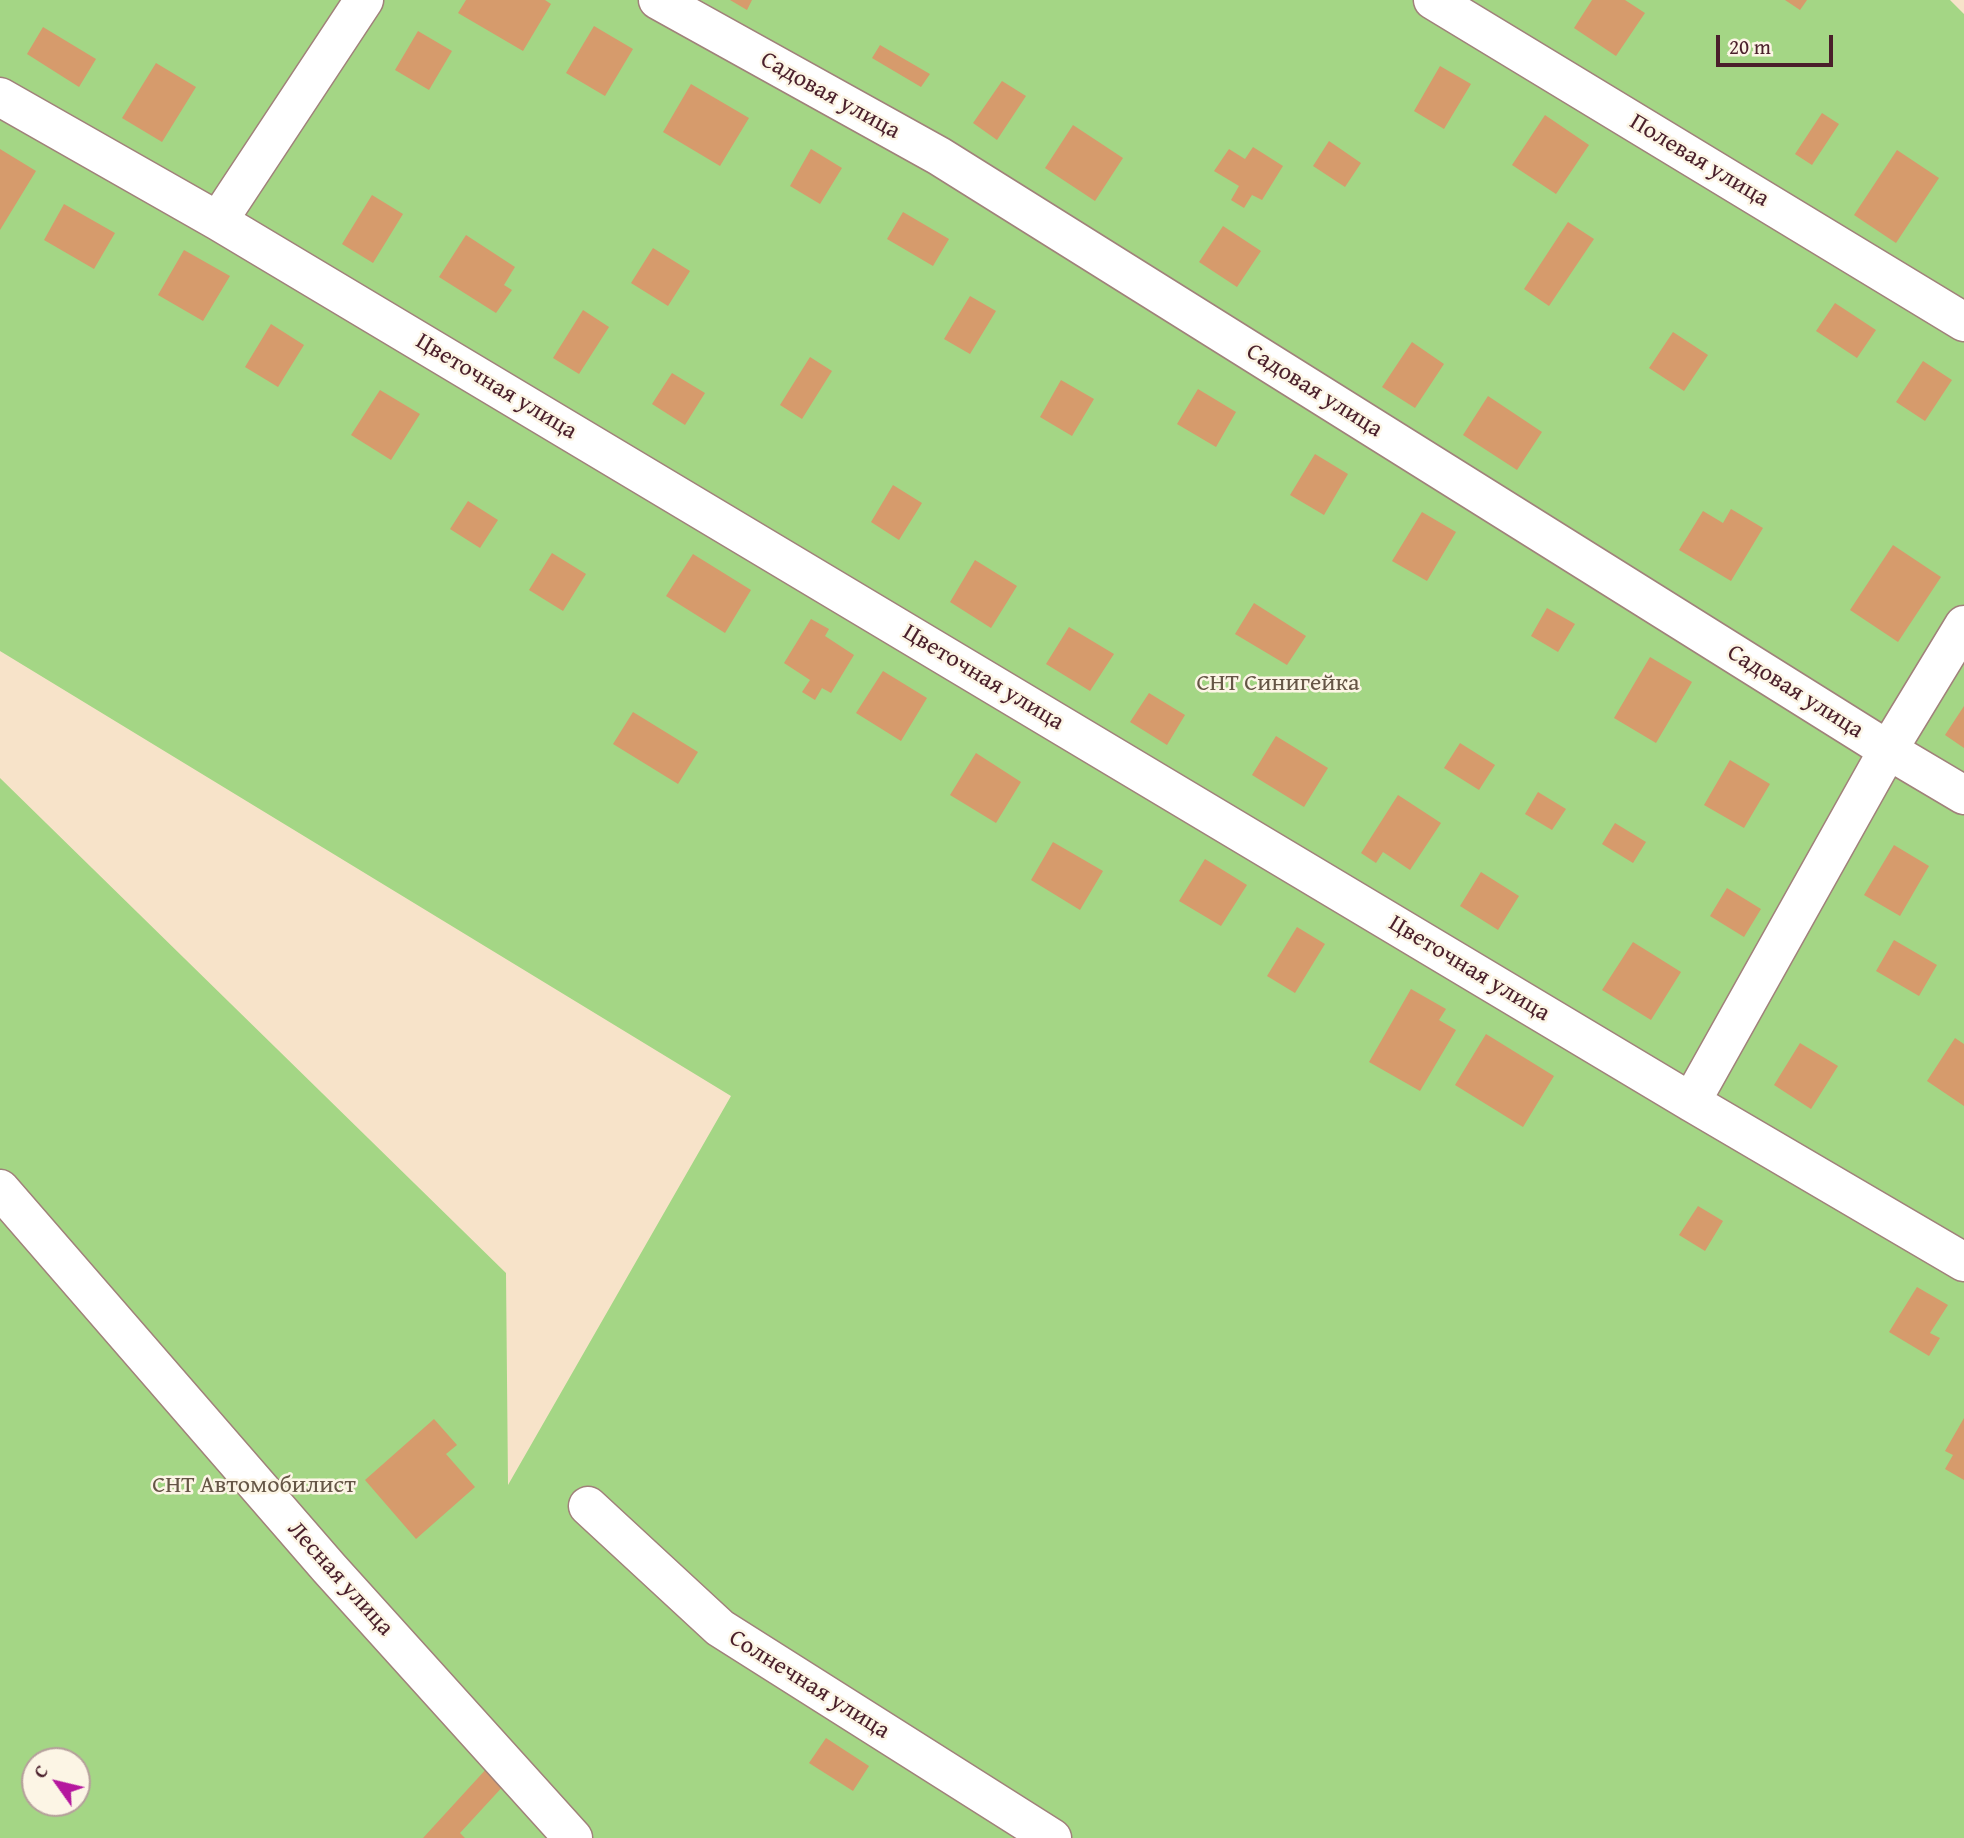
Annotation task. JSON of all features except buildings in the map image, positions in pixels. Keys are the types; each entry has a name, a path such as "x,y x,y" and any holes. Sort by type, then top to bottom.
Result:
{"street":[{"path":"218,221 364,0"},
{"name":"Садовая улица","path":"658,0 939,156 1964,795"},
{"name":"Полевая улица","path":"1433,0 1964,322"},
{"name":"Цветочная улица","path":"0,97 218,221 1691,1102 1964,1262"},
{"path":"1691,1102 1888,750 1964,625"},
{"name":"Лесная улица","path":"0,1189 329,1568 573,1838"},
{"name":"Солнечная улица","path":"588,1506 720,1628 1052,1838"}],"green space":[{"name":"СНТ Синигейка","path":"0,0 1950,0 1964,14 1964,1838 0,1838 0,778 506,1273 508,1485 731,1096 0,651"}],"park label":[{"name":"СНТ Автомобилист","path":"254,1486"}]}
